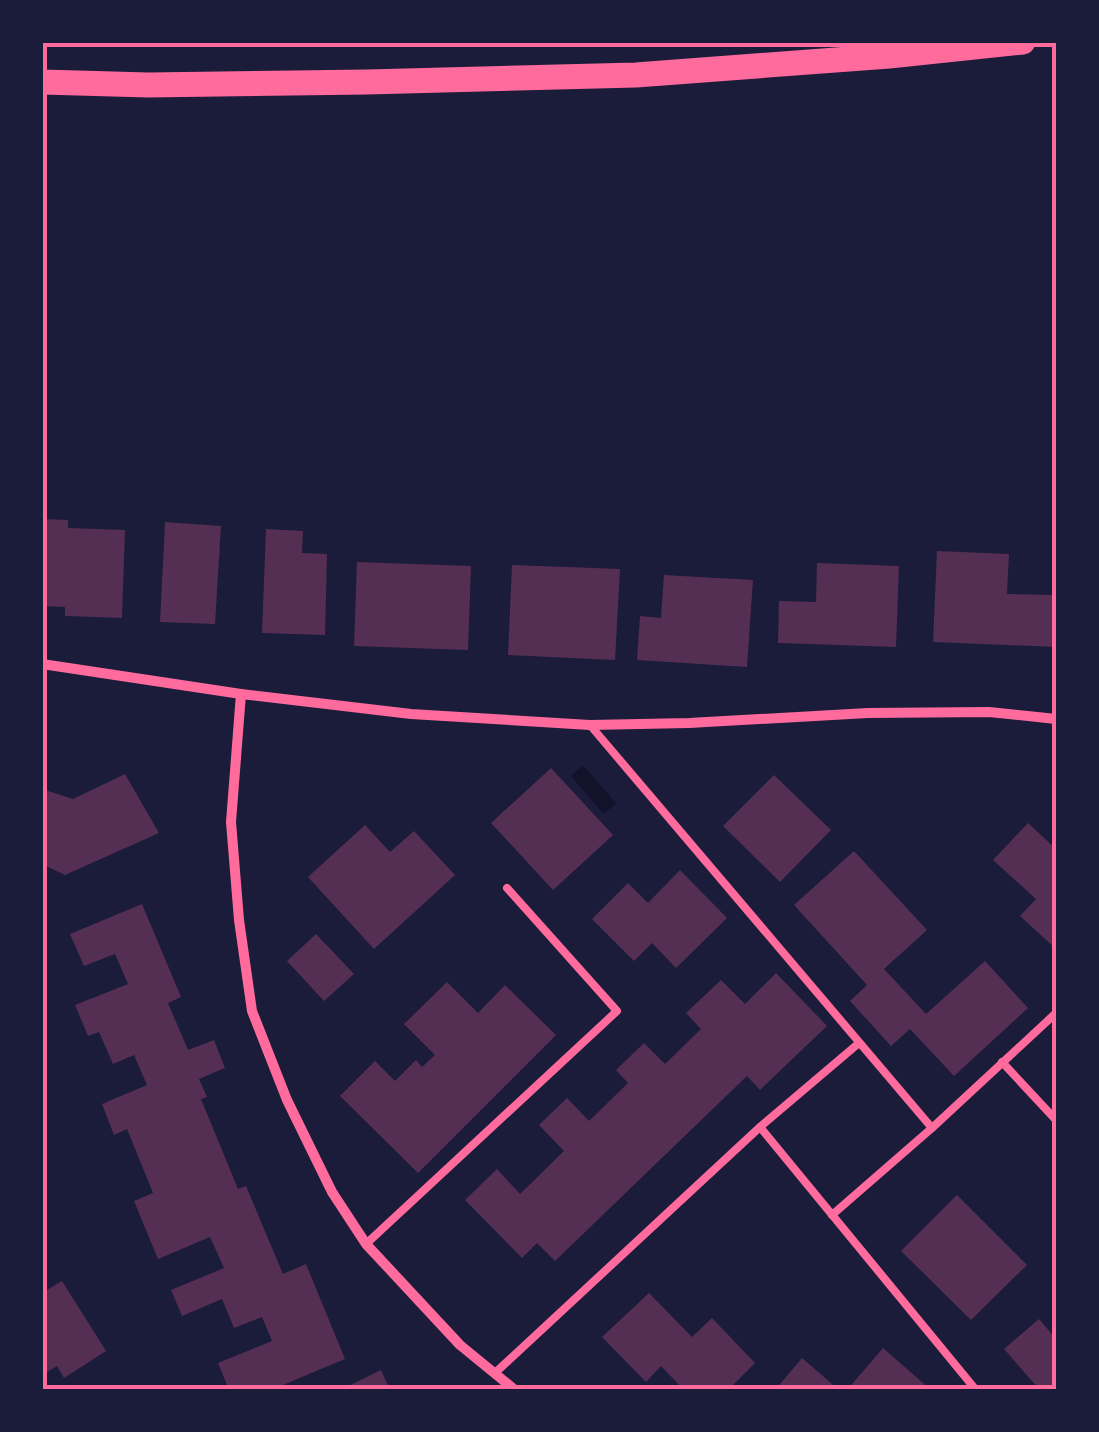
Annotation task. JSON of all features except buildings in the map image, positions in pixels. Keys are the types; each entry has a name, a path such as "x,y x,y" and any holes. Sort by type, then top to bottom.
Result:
{"main road":[{"path":"42,82 348,83 636,76 1023,42"}],"street":[{"path":"42,664 241,694 412,714 590,725 689,724 885,712 988,712 1056,719"},
{"path":"241,694 231,822 240,920 252,1011 286,1100 332,1192 366,1244 460,1345 514,1390"}],"lane":[{"path":"590,725 932,1128"},
{"path":"366,1244 618,1010 508,888"},
{"path":"832,1214 1056,1013"},
{"path":"495,1373 760,1127 859,1043"},
{"path":"1002,1062 1056,1120"},
{"path":"760,1127 976,1390"}],"shaded area":[{"path":"583,765 616,803 604,814 571,776"}]}
